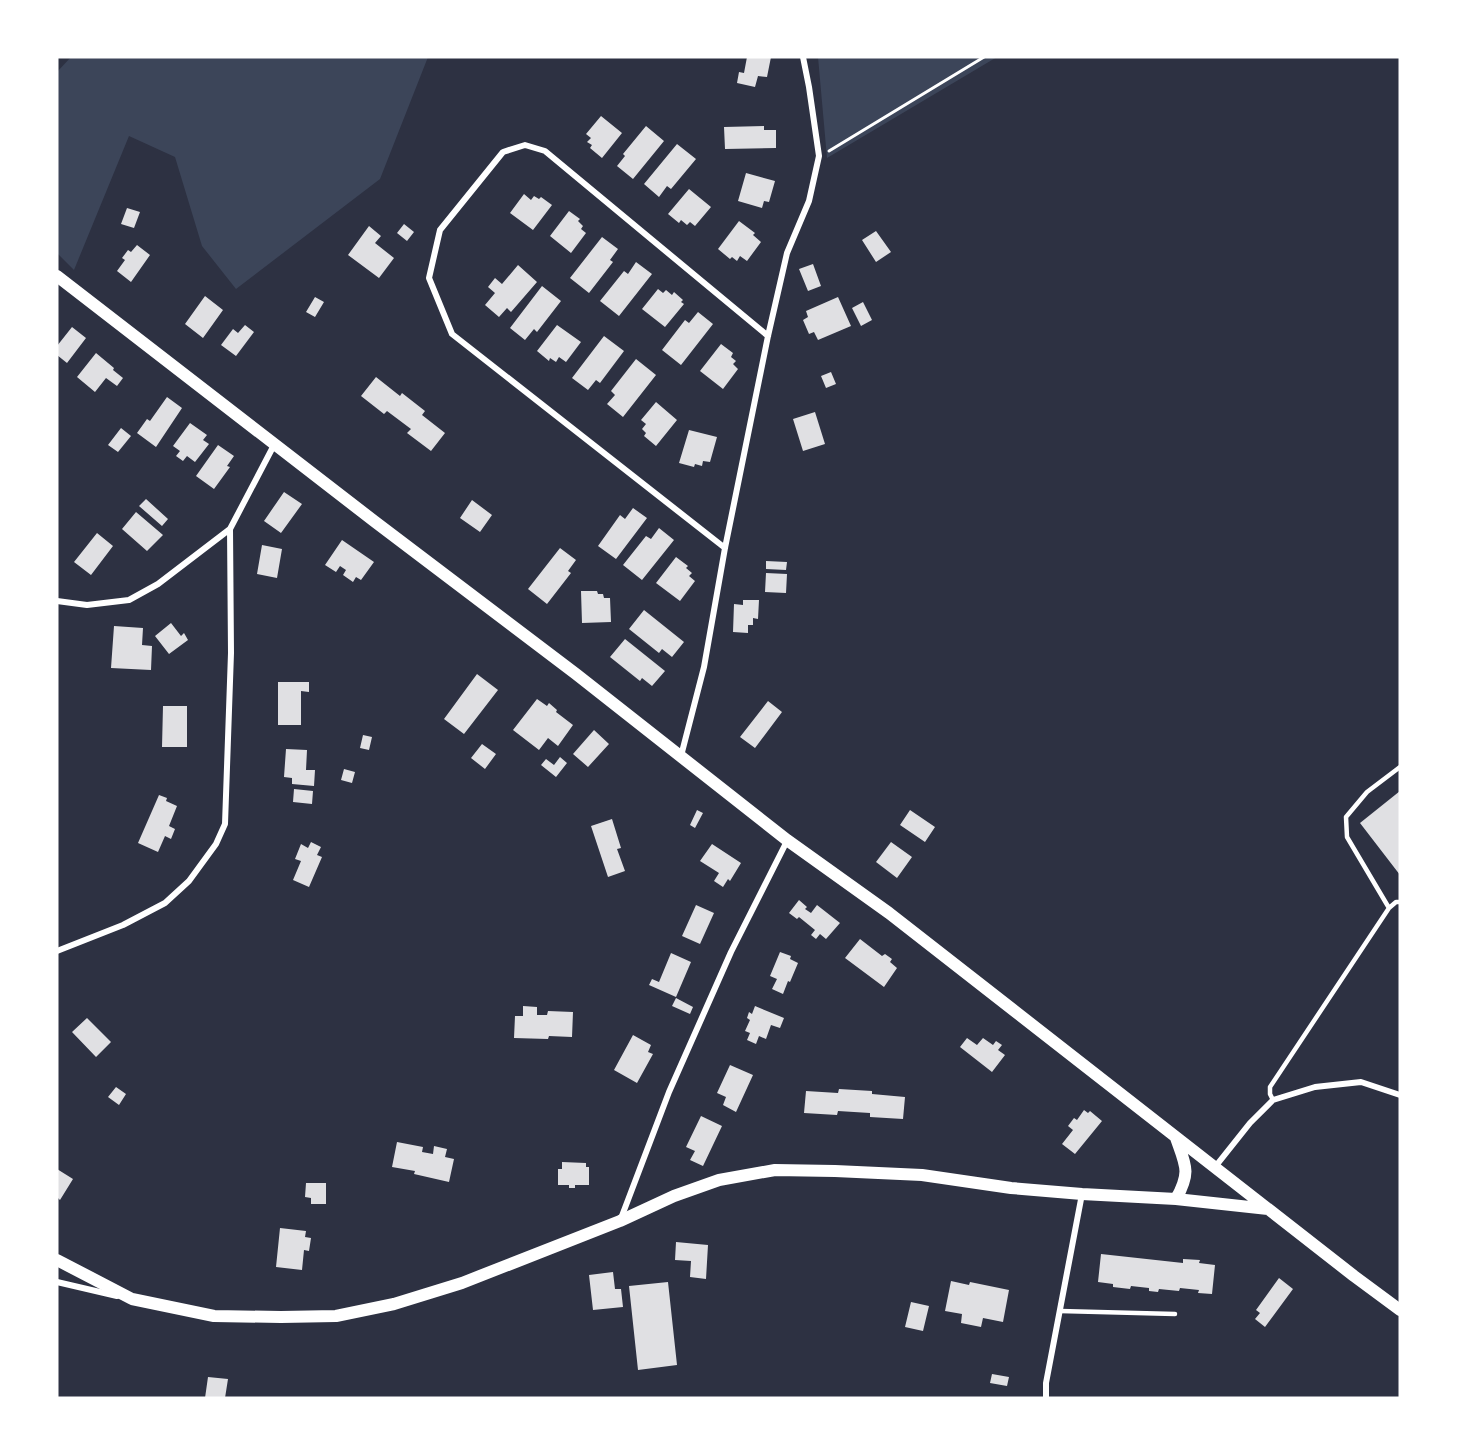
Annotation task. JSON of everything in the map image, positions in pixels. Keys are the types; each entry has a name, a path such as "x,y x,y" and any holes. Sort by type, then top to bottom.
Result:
{"main road":[{"path":"57,276 576,674 788,840 889,913 1400,1310"},
{"path":"1176,1137 1185,1164 1186,1178 1176,1199"},
{"path":"57,1260 132,1299 214,1316 336,1316 393,1304 462,1283 620,1221 674,1196 719,1180 775,1170 922,1175 1011,1188 1176,1199 1269,1209"}],"street":[{"path":"681,756 704,667 768,336 787,253 809,201 819,156 803,57"},
{"path":"726,548 452,334 429,278 440,230 503,152 525,145 545,151 768,336"},
{"path":"57,601 87,605 129,600 158,584 230,529 275,444"},
{"path":"57,951 123,925 165,903 189,881 216,844 225,824 231,653 230,529"},
{"path":"620,1221 669,1092 726,963 788,840"},
{"path":"1215,1167 1250,1123 1273,1100 1315,1087 1361,1082 1400,1095"},
{"path":"1046,1398 1046,1383 1082,1194"},
{"path":"57,1282 132,1299"}],"lane":[{"path":"1389,908 1347,837 1346,817 1367,792 1400,767"},
{"path":"1273,1100 1270,1087 1389,908 1396,902 1400,902"},
{"path":"1060,1311 1175,1314"}],"path":[{"path":"826,152 984,57"}],"shaded area":[{"path":"71,57 428,57 380,179 236,289 202,246 175,157 129,136 74,270 57,253 57,72"},
{"path":"818,57 997,57 827,158"}],"building":[{"path":"747,57 771,57 767,77 758,76 755,87 737,83 739,72 744,73"},
{"path":"601,116 622,133 602,158 590,148 592,145 587,142 591,138 586,134"},
{"path":"646,126 664,141 633,179 617,166 625,156 623,154"},
{"path":"764,126 764,130 776,130 776,148 725,149 724,127"},
{"path":"677,144 696,159 671,189 667,186 659,197 644,184"},
{"path":"746,173 775,181 769,202 764,201 762,208 738,201"},
{"path":"689,189 711,207 695,226 690,222 687,225 681,220 679,223 668,214"},
{"path":"524,194 531,200 534,196 539,199 541,197 552,205 533,230 510,213"},
{"path":"127,208 140,212 134,228 121,224"},
{"path":"569,211 580,219 578,221 583,226 581,229 586,233 571,253 550,236"},
{"path":"739,221 755,233 753,235 761,242 747,261 740,256 737,261 732,257 730,259 718,249"},
{"path":"404,224 414,232 407,241 397,233"},
{"path":"369,226 381,236 375,243 394,258 379,278 348,255"},
{"path":"876,231 891,252 876,262 862,240"},
{"path":"602,237 618,249 610,260 613,262 589,293 570,278"},
{"path":"137,245 150,255 131,282 117,271 125,260 122,258 128,250 131,252"},
{"path":"636,262 652,274 619,316 600,301 624,271 628,274"},
{"path":"813,264 821,286 808,291 799,269"},
{"path":"518,265 537,282 511,312 507,308 499,317 485,305 495,293 488,287 495,278 502,284"},
{"path":"542,286 561,301 537,332 534,329 525,340 510,328"},
{"path":"658,289 663,293 666,290 672,295 674,292 684,304 665,327 642,309"},
{"path":"205,296 223,310 203,338 185,324"},
{"path":"315,297 324,302 315,317 306,312"},
{"path":"838,297 851,326 818,340 814,332 809,334 803,320 808,317 806,311"},
{"path":"863,302 872,320 861,326 852,308"},
{"path":"698,312 713,324 681,365 662,350 685,320 689,323"},
{"path":"245,325 254,332 236,356 221,345 233,329 238,333"},
{"path":"557,325 581,342 566,362 559,357 556,362 550,358 549,361 537,351"},
{"path":"72,327 86,338 67,363 57,355 57,346"},
{"path":"604,336 624,351 600,383 596,380 588,390 572,378"},
{"path":"721,344 733,353 731,357 736,361 733,364 738,369 723,389 700,371"},
{"path":"96,353 123,378 117,386 106,378 95,392 77,377"},
{"path":"636,359 656,375 623,417 607,404 615,395 611,391"},
{"path":"831,372 836,384 826,388 821,376"},
{"path":"376,377 400,396 402,393 425,411 422,415 445,433 431,451 407,433 411,429 387,411 384,414 361,396"},
{"path":"167,397 182,408 156,447 137,433 147,419 150,421"},
{"path":"656,402 677,420 656,446 644,436 646,433 642,429 646,424 641,420"},
{"path":"815,412 825,444 803,451 793,419"},
{"path":"190,423 207,435 203,440 209,444 195,462 187,456 183,461 176,456 180,451 173,446"},
{"path":"121,428 131,436 118,452 108,445"},
{"path":"689,430 717,437 710,462 703,461 702,466 695,464 694,467 679,463"},
{"path":"218,445 234,456 227,466 230,467 214,489 196,476"},
{"path":"284,492 302,504 281,533 264,521"},
{"path":"146,499 168,519 162,526 139,506"},
{"path":"472,500 492,515 480,532 460,518"},
{"path":"633,508 647,518 616,559 598,546 620,515 625,519"},
{"path":"136,512 163,535 147,551 122,529"},
{"path":"659,528 674,540 642,580 623,565 646,536 651,539"},
{"path":"97,533 113,546 91,575 74,562"},
{"path":"342,540 374,562 361,580 356,577 353,582 343,575 346,570 340,566 336,572 325,565"},
{"path":"262,545 282,549 277,578 257,574"},
{"path":"560,548 576,560 568,571 571,573 547,604 528,589"},
{"path":"676,557 688,566 686,568 692,573 689,576 695,581 680,601 656,583"},
{"path":"766,561 787,562 786,570 766,569"},
{"path":"766,573 787,574 786,593 765,592"},
{"path":"581,591 597,591 598,594 603,594 604,598 610,598 611,622 582,623"},
{"path":"743,600 759,600 758,619 753,618 753,625 748,625 748,633 733,632 734,604 743,605"},
{"path":"644,610 684,642 672,657 662,649 659,653 629,629"},
{"path":"171,623 181,636 184,633 188,640 169,654 155,636"},
{"path":"114,626 143,628 142,645 152,646 151,670 111,668"},
{"path":"625,639 665,671 652,686 642,678 640,681 610,657"},
{"path":"477,674 498,690 464,734 444,719"},
{"path":"278,682 309,682 309,692 301,691 301,725 278,725"},
{"path":"537,699 547,706 549,703 557,710 556,712 573,725 558,746 548,738 539,750 513,730"},
{"path":"768,701 782,712 755,748 740,737"},
{"path":"163,706 187,706 187,747 162,747"},
{"path":"594,730 609,744 588,767 573,754"},
{"path":"363,735 372,737 369,750 360,748"},
{"path":"482,744 496,754 485,769 471,758"},
{"path":"286,749 307,750 306,770 315,770 314,786 292,784 292,778 284,777"},
{"path":"560,757 567,763 556,777 541,765 546,759 554,765"},
{"path":"344,769 355,772 352,783 341,780"},
{"path":"294,789 313,791 312,804 293,802"},
{"path":"1400,791 1400,875 1360,823"},
{"path":"159,795 177,806 169,826 175,829 171,839 165,836 158,852 138,843"},
{"path":"697,810 703,813 695,828 690,825"},
{"path":"910,810 935,827 925,842 900,825"},
{"path":"612,819 621,848 617,849 625,871 608,877 591,826"},
{"path":"311,842 321,847 317,855 322,857 309,887 293,880 301,861 295,859 301,844 308,848"},
{"path":"891,842 912,857 897,878 876,862"},
{"path":"712,844 741,863 730,881 728,879 723,887 714,881 719,873 700,861"},
{"path":"799,900 811,913 817,905 840,923 826,939 820,934 816,939 811,935 815,930 799,917 797,919 789,913"},
{"path":"696,905 714,913 700,944 682,936"},
{"path":"860,939 882,956 885,954 892,959 890,962 897,968 884,987 845,958"},
{"path":"780,952 791,956 790,959 798,963 783,994 772,989 777,979 770,976"},
{"path":"671,953 691,962 676,997 649,985 652,979 659,982"},
{"path":"676,998 693,1007 690,1014 672,1006"},
{"path":"523,1006 537,1007 537,1015 547,1015 548,1011 573,1012 572,1037 514,1038 515,1016 523,1016"},
{"path":"755,1006 784,1018 780,1028 771,1025 766,1039 759,1036 756,1044 747,1040 750,1033 745,1031 750,1020 747,1018 749,1012 752,1014"},
{"path":"87,1018 111,1042 96,1057 72,1032"},
{"path":"633,1035 651,1045 648,1052 653,1054 637,1083 614,1070"},
{"path":"967,1038 977,1045 983,1038 993,1045 996,1041 1002,1045 998,1050 1005,1055 992,1072 960,1047"},
{"path":"730,1065 753,1075 736,1112 723,1105 726,1097 717,1093"},
{"path":"116,1087 126,1094 119,1105 108,1097"},
{"path":"839,1089 872,1091 872,1094 905,1097 903,1119 870,1117 870,1113 838,1111 837,1115 804,1113 806,1091 838,1093"},
{"path":"1084,1110 1088,1113 1090,1111 1102,1121 1075,1154 1062,1144 1073,1130 1068,1126 1074,1118 1077,1120"},
{"path":"701,1116 722,1126 703,1166 690,1160 695,1151 686,1147"},
{"path":"397,1142 423,1147 422,1152 433,1154 434,1146 447,1149 445,1157 454,1159 449,1182 414,1174 415,1171 392,1167"},
{"path":"562,1162 586,1163 586,1167 589,1167 589,1185 575,1185 575,1188 569,1188 569,1185 558,1185 558,1169 562,1169"},
{"path":"57,1169 73,1179 60,1200 57,1197"},
{"path":"306,1183 326,1183 326,1204 311,1204 311,1198 305,1197"},
{"path":"280,1228 306,1231 305,1237 311,1238 309,1251 304,1250 302,1270 276,1267"},
{"path":"676,1242 708,1245 706,1279 690,1277 691,1261 675,1260"},
{"path":"1101,1254 1183,1263 1183,1259 1200,1260 1199,1263 1215,1265 1212,1294 1180,1288 1179,1291 1159,1289 1158,1292 1149,1291 1149,1288 1131,1286 1130,1289 1113,1287 1113,1284 1098,1282"},
{"path":"613,1272 615,1289 621,1289 623,1307 593,1310 589,1275"},
{"path":"1279,1278 1293,1289 1265,1327 1255,1319 1260,1313 1256,1310"},
{"path":"951,1281 969,1285 970,1282 1009,1290 1003,1322 983,1318 981,1327 961,1323 962,1314 945,1311"},
{"path":"668,1282 677,1365 638,1370 629,1286"},
{"path":"911,1302 929,1306 923,1331 905,1327"},
{"path":"992,1374 1009,1377 1007,1386 990,1383"},
{"path":"208,1377 228,1379 225,1398 205,1398"}]}
